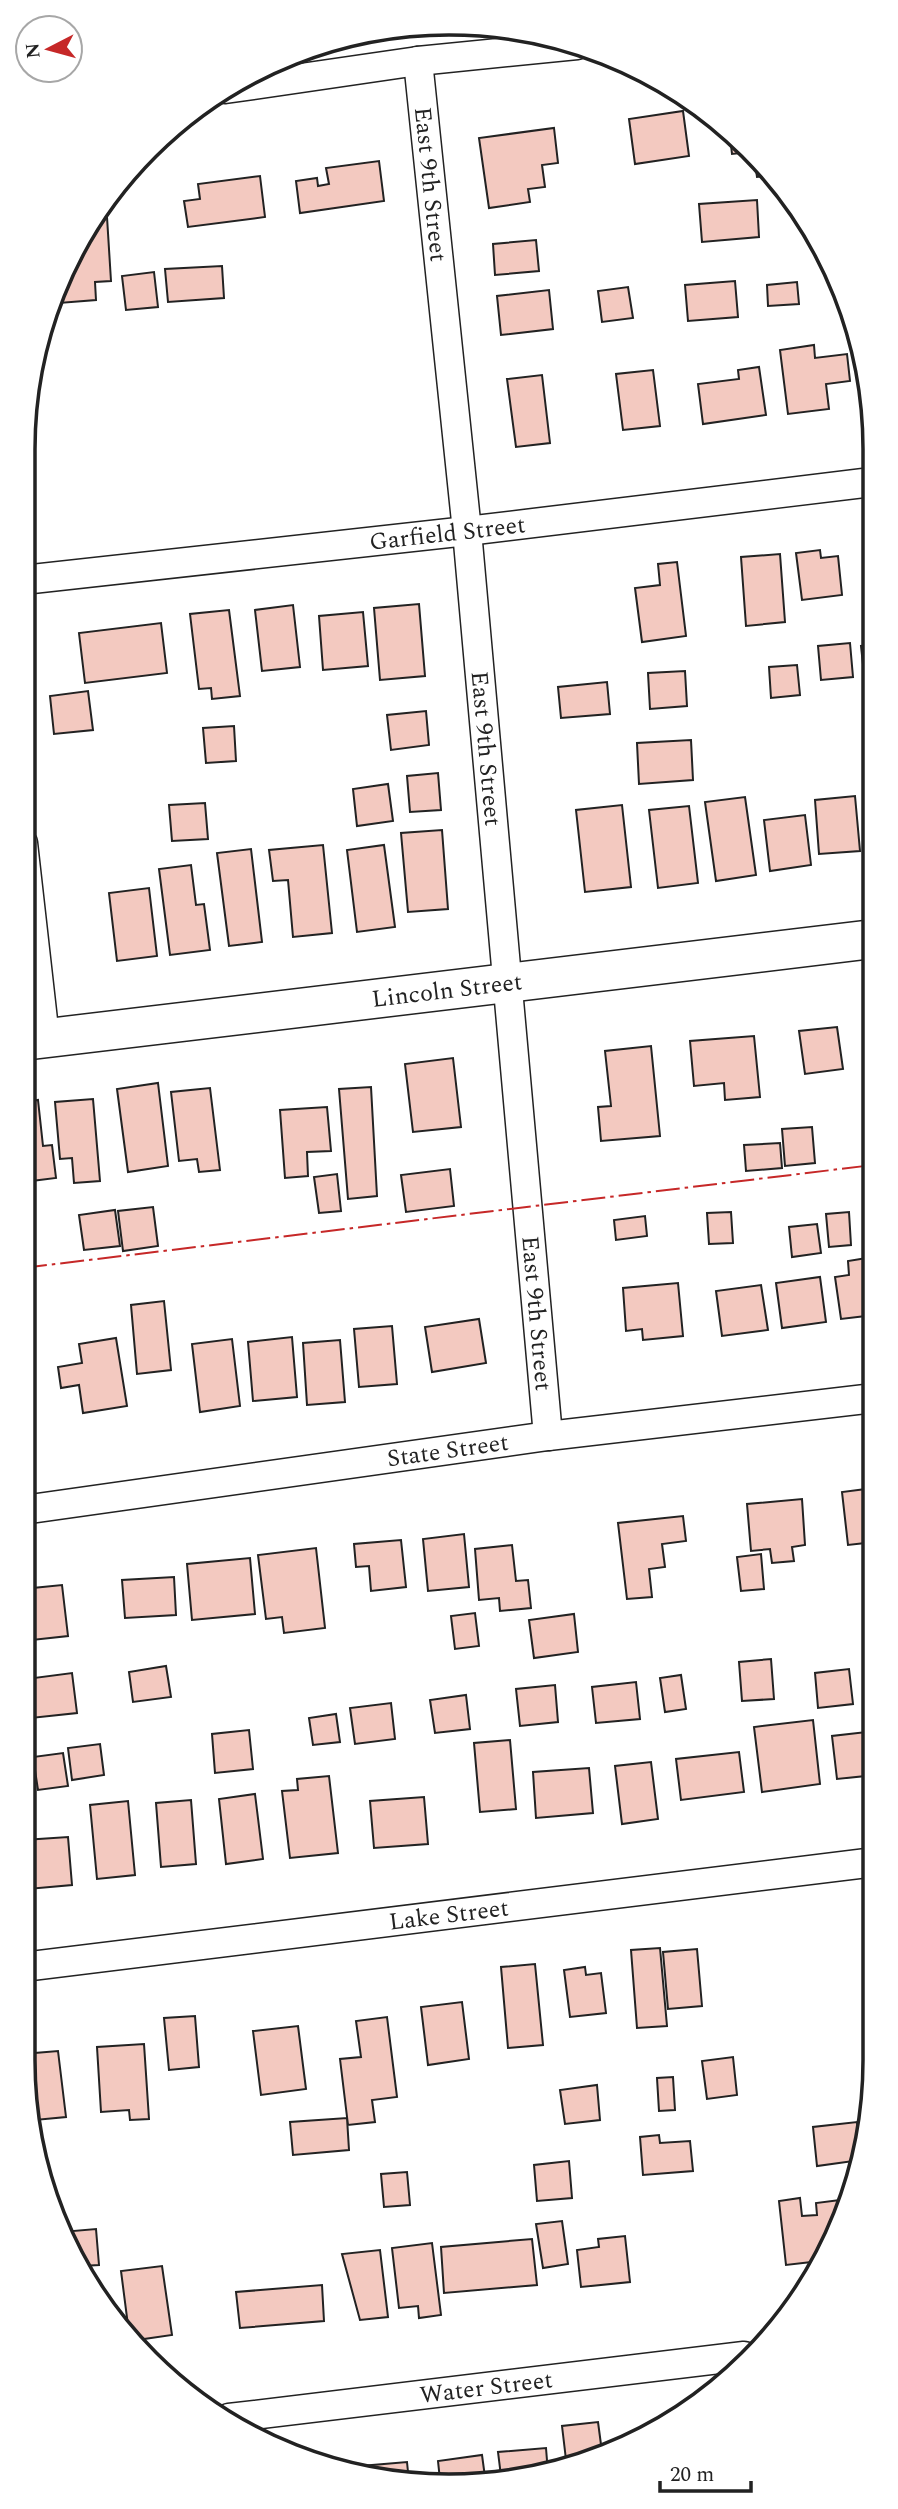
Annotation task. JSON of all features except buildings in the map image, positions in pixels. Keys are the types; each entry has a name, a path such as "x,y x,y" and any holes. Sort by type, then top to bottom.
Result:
{"main road":[{"name":"Lincoln Street","path":"35,1040 863,940"}],"street":[{"path":"252,85 418,61 548,47"},
{"name":"East 9th Street","path":"418,61 467,531 548,1436"},
{"name":"Garfield Street","path":"35,579 467,531 863,483"},
{"name":"State Street","path":"35,1508 548,1436 863,1399"},
{"name":"Lake Street","path":"35,1966 863,1863"},
{"name":"Water Street","path":"239,2417 738,2357"}],"power":[{"path":"35,1267 863,1166"}]}
